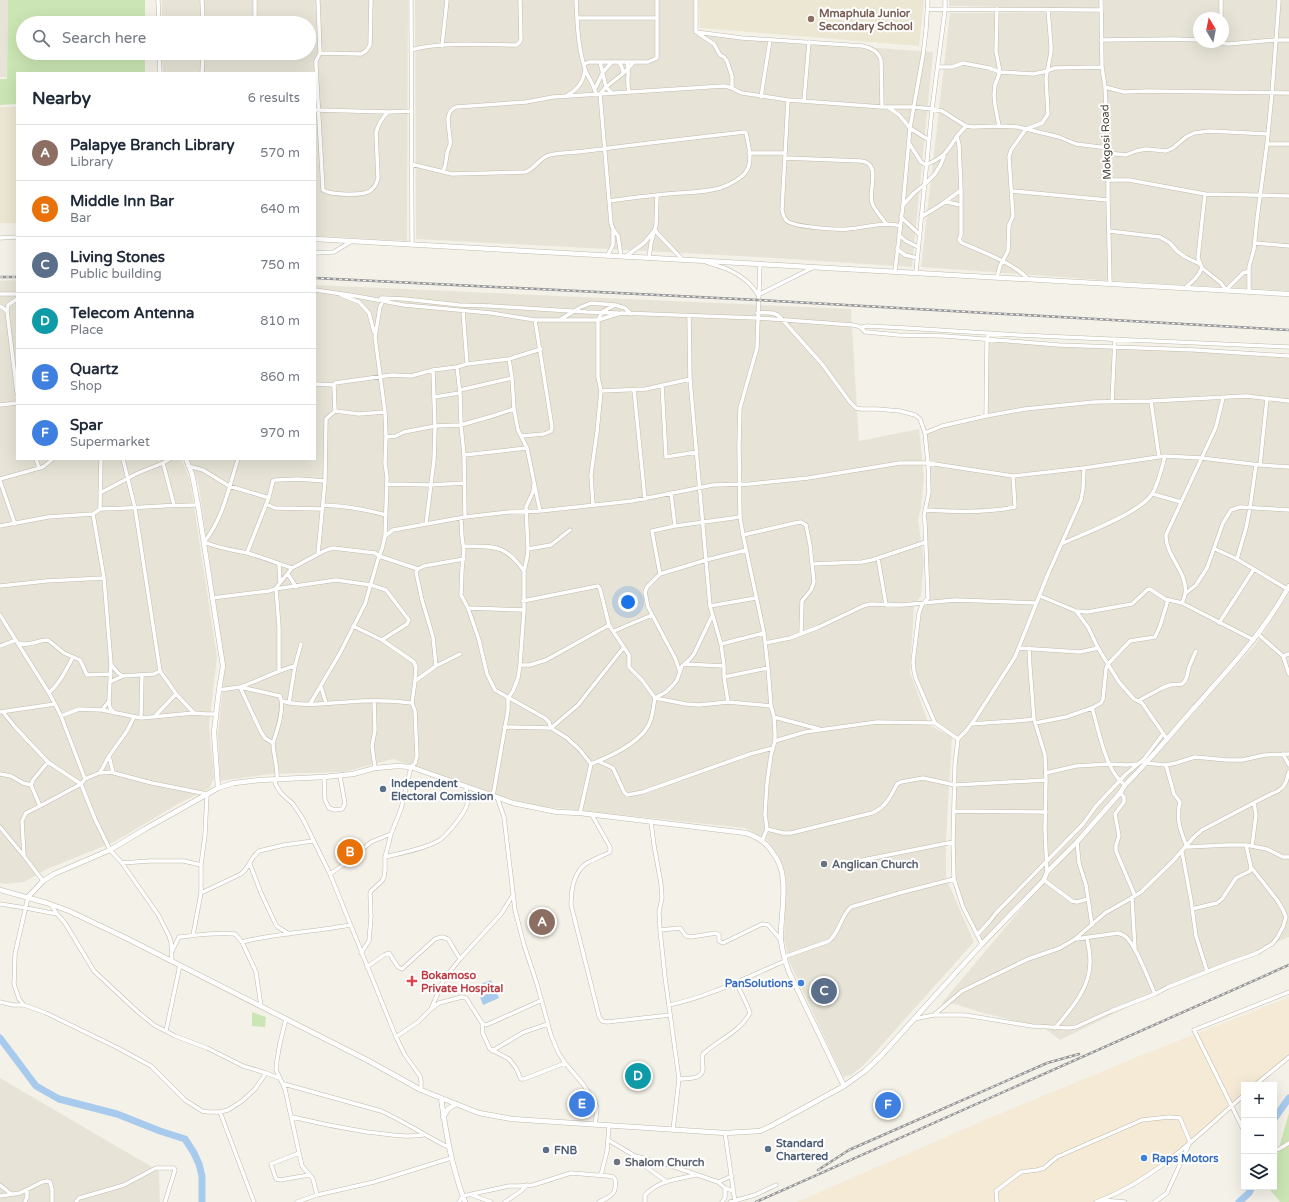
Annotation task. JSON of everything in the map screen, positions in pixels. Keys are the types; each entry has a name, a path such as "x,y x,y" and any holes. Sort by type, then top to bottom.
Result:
{"street":[{"path":"158,0 159,16"},
{"path":"202,0 203,16"},
{"path":"255,0 255,16"},
{"path":"318,0 320,53 316,61 317,110 322,189 326,192 344,194 369,192 372,189 377,182 376,133 379,122 388,112"},
{"path":"320,53 361,54 366,51 370,45 371,0"},
{"path":"411,0 412,245"},
{"path":"442,46 447,0"},
{"path":"411,50 420,47 516,45 521,40 520,0"},
{"path":"565,97 579,87 584,74 576,0"},
{"path":"584,67 589,62 648,62 657,58 657,0"},
{"path":"696,0 696,32"},
{"path":"895,271 902,217 908,143 913,106 923,55 928,0"},
{"path":"916,272 926,165 945,0"},
{"name":"Mokgosi Road","path":"1101,0 1102,67 1105,87 1108,148 1108,231 1110,283"},
{"path":"1221,0 1222,12"},
{"path":"1249,292 1249,271 1255,243 1267,144 1279,0"},
{"path":"928,9 1101,10"},
{"path":"997,10 996,51 1000,72 994,95 999,126"},
{"path":"997,278 1008,251 1009,225 1013,216 1009,157 1011,150 1026,129 1042,122 1048,114 1047,71 1051,52 1048,10"},
{"path":"577,18 656,18"},
{"path":"696,32 742,38 863,46 874,50 880,56 881,60 882,107"},
{"path":"696,32 714,44 720,55 727,61 732,76 732,88"},
{"path":"761,97 770,40"},
{"path":"1101,40 1193,40"},
{"path":"1229,43 1289,40"},
{"path":"804,101 809,42"},
{"path":"159,60 160,72"},
{"path":"202,72 203,60"},
{"path":"600,62 606,87 613,94"},
{"path":"595,89 603,72 612,62"},
{"path":"618,62 622,66 623,74"},
{"path":"627,62 627,86 629,92"},
{"path":"598,95 623,74 634,62"},
{"path":"938,67 952,67 963,63 989,68 1000,72 1033,74 1055,68 1102,67"},
{"path":"584,67 588,78 598,95 611,223 618,236 623,256"},
{"path":"443,172 447,161 447,153 450,144 448,116 452,108 565,97 724,86 729,86 742,93 788,100 882,107 913,106 932,109 946,114 966,126 1018,127 1059,137 1083,146 1108,148"},
{"path":"1105,87 1124,92 1289,93"},
{"path":"788,100 783,215 788,222 802,225 846,229 886,224 896,224 900,226"},
{"path":"888,107 899,114 910,128 929,140"},
{"path":"317,110 388,112 412,111"},
{"path":"903,205 938,170 944,155 966,126"},
{"path":"1108,153 1126,155 1136,150 1166,150 1173,148 1186,137 1194,133 1210,132 1268,134"},
{"path":"411,164 443,172 459,174 528,172 547,155 746,133 749,165 747,170 731,183 720,188 705,191 609,201"},
{"path":"957,136 959,145 961,190 961,235 959,240 962,243 1003,261 1028,279"},
{"path":"908,143 921,162 926,165"},
{"path":"1267,144 1289,144"},
{"path":"749,153 785,153"},
{"path":"926,165 944,155"},
{"path":"785,158 861,161 871,165 873,172 872,203 886,224"},
{"path":"1108,180 1128,180 1205,194 1289,196"},
{"path":"921,216 946,202 961,190"},
{"path":"1012,190 1108,200"},
{"path":"1184,288 1199,275 1201,266 1198,258 1205,194"},
{"path":"649,258 655,230 657,195"},
{"path":"946,202 961,205"},
{"path":"902,217 919,234"},
{"path":"607,256 613,245 613,229"},
{"path":"623,256 644,243 655,230"},
{"path":"655,230 683,260"},
{"path":"1108,231 1160,237 1221,282 1226,290"},
{"path":"899,235 910,244 918,247"},
{"path":"0,238 16,237"},
{"path":"316,239 607,256 815,266 997,278 1289,294"},
{"path":"316,253 334,252 352,241"},
{"path":"1255,243 1289,246"},
{"path":"897,248 904,255 917,258"},
{"path":"703,261 726,268 742,277 751,284 758,295"},
{"path":"760,264 757,313 757,348 740,408 740,517 766,643 771,706 774,717 775,740 770,755 767,783 767,829 762,841"},
{"path":"758,295 815,266"},
{"path":"1226,290 1243,273 1249,271"},
{"path":"316,290 374,298 404,305 491,313 535,320 598,320 621,313"},
{"path":"310,704 365,604 385,536 387,484 385,463 385,412 375,337 369,314 359,302 336,293"},
{"path":"0,294 16,294"},
{"path":"374,298 405,299 458,305 631,314 757,318 853,325 862,327 867,326 1289,347"},
{"path":"16,300 8,305 7,311 16,376"},
{"path":"375,337 380,307 384,300"},
{"path":"559,320 591,303 615,305 625,308 631,314"},
{"path":"593,505 591,475 598,432 601,391 598,377 598,320 602,312 615,305"},
{"path":"0,306 7,311"},
{"path":"462,311 467,364"},
{"path":"757,313 776,313 822,364 856,408 890,410 915,415 920,419 925,433 928,464 929,492 924,516 928,598 919,613 913,662 916,679 935,723"},
{"path":"689,316 690,379 710,606 721,644 728,702"},
{"path":"521,436 544,434 551,431 552,420 535,320"},
{"path":"862,327 865,332 874,333 987,339 1059,345 1195,350 1289,356"},
{"path":"986,416 987,339 989,333"},
{"path":"1112,402 1115,339"},
{"path":"316,384 334,384 392,374 411,376 433,370 457,367 467,364 509,359 540,349"},
{"path":"509,359 514,409 521,436 527,448 540,511"},
{"path":"457,367 464,455 464,559 461,595 468,608 479,640 487,674 495,690 545,718 549,722 551,728"},
{"path":"426,524 434,460 435,426 433,370"},
{"path":"434,397 512,378"},
{"path":"601,391 646,389 690,379"},
{"path":"334,384 335,411"},
{"path":"662,385 666,457 696,452"},
{"path":"634,390 645,499"},
{"path":"925,433 942,426 986,416 1025,409 1094,402 1151,401 1246,396 1289,401"},
{"path":"1186,593 1180,569 1169,549 1166,538 1168,527 1216,427 1223,398"},
{"path":"1236,560 1246,528 1250,508 1258,465 1267,398"},
{"path":"1151,401 1159,457"},
{"path":"0,405 16,403"},
{"path":"386,437 396,436 404,432 435,426 461,424 514,409"},
{"path":"318,554 325,481 326,419 335,411 359,414 385,412"},
{"path":"464,455 527,448"},
{"path":"1061,544 1126,515 1148,499 1153,494 1165,456"},
{"path":"385,536 393,530 463,517 540,511 645,499 700,487 808,478 900,463 928,464 1013,476 1084,468 1165,456 1201,458 1258,465 1289,466"},
{"path":"36,460 39,468"},
{"path":"15,524 0,480 43,467 52,460"},
{"path":"100,509 101,460"},
{"path":"123,460 135,508 160,671 176,694 194,713"},
{"path":"100,493 138,473 168,460"},
{"path":"186,460 192,474 198,505 223,666 214,732 218,788"},
{"path":"204,542 214,530 238,460"},
{"path":"163,463 174,505"},
{"path":"188,466 203,470 229,486 269,497"},
{"path":"982,944 963,908 954,880 953,842 958,738 971,724 1003,677 1019,648 1048,574 1081,500 1084,468"},
{"path":"926,510 991,511 1014,507 1016,504 1013,476"},
{"path":"247,553 269,497 273,481 298,479 325,481"},
{"path":"387,484 431,485 464,483"},
{"path":"534,484 533,492 526,507 528,550 524,571 524,610 520,665 516,685 508,698 508,710 504,727 495,796 504,817 516,919 556,1046 565,1063 595,1102 597,1109 595,1125"},
{"path":"671,493 676,526"},
{"path":"0,498 5,494"},
{"path":"1153,494 1181,502"},
{"path":"266,504 275,508 342,506 360,508 386,514"},
{"path":"0,526 48,517 93,514 100,509 198,505"},
{"path":"1182,603 1186,593 1196,585 1207,568 1223,523 1231,510 1240,507 1289,510"},
{"path":"93,514 104,578 111,664 109,701 110,708 115,713"},
{"path":"660,574 652,531 740,517"},
{"path":"743,535 801,522 804,523 807,528 814,582 813,586 802,601 801,634"},
{"path":"528,550 551,545 570,530"},
{"path":"204,542 214,546 247,553 292,568"},
{"path":"812,564 862,562 926,542"},
{"path":"463,546 497,548 508,552 524,571"},
{"path":"279,670 279,627 276,589 292,568 333,548 375,553 379,556 418,569 424,566 464,559"},
{"path":"1047,872 1077,842 1120,793 1125,785 1254,640 1288,588 1215,549"},
{"path":"680,672 660,627 652,615 645,592 647,587 660,574 746,550"},
{"path":"878,558 886,605"},
{"path":"280,564 280,583"},
{"path":"418,569 416,572 433,638 436,666"},
{"path":"1220,623 1254,569"},
{"path":"288,574 296,587"},
{"path":"0,586 46,581 104,578"},
{"path":"212,598 263,592 336,580 371,585 386,590 409,620 406,624 382,640"},
{"path":"523,601 598,586 609,625 629,655 629,667 642,680 655,698 699,705 728,702 771,706"},
{"path":"1040,596 1076,611 1087,612 1132,604 1148,589 1168,600 1182,603 1254,640"},
{"path":"710,606 756,598"},
{"path":"766,643 801,634 870,604 902,605 955,600 1037,603"},
{"path":"971,724 1035,721 1066,717 1092,708 1101,703 1103,699 1106,669 1108,664 1130,642 1155,637 1168,600"},
{"path":"468,608 524,610"},
{"path":"1076,611 1088,627 1098,648 1119,682 1134,699 1142,703 1167,739"},
{"path":"0,615 49,692 61,716 86,779"},
{"path":"614,631 652,615"},
{"path":"591,764 622,749 646,731 650,722 655,698 666,692 677,680 684,664 694,654 712,616"},
{"path":"520,665 530,665 546,660 609,625"},
{"path":"353,626 382,640 414,662 416,667 416,681 412,702 415,711 417,756 415,763 411,767 401,809 391,834 385,857 385,870 382,881 371,891 370,894 371,918 369,941 361,953"},
{"path":"721,644 764,633"},
{"path":"1258,634 1283,656 1289,674"},
{"path":"0,646 17,642 27,645 48,640 64,653 80,660 87,675 111,674"},
{"path":"289,703 295,666 301,644"},
{"path":"551,728 581,701 624,647"},
{"path":"1019,648 1080,652 1098,648"},
{"path":"0,890 28,897 76,915 180,965 367,1060 422,1090 479,1114 512,1119 673,1130 725,1133 760,1131 844,1086 865,1071 881,1056 982,944 1044,880 1047,872 1045,755 1035,721 1029,648"},
{"path":"1138,701 1166,687 1182,684 1185,681 1196,651"},
{"path":"416,681 436,666 460,654"},
{"path":"1283,656 1289,654"},
{"path":"49,692 56,686 64,675 73,657"},
{"path":"111,664 118,673 123,676"},
{"path":"684,664 724,666"},
{"path":"219,690 240,687 253,683 279,670 295,666"},
{"path":"724,677 768,668"},
{"path":"110,682 123,676 154,674 160,671"},
{"path":"141,718 142,675"},
{"path":"320,686 326,703"},
{"path":"240,687 280,696 282,701 273,743 273,753 278,768 276,785 281,793 293,804 301,815 330,874 396,1036 405,1055 420,1076 422,1090"},
{"path":"240,687 261,732 265,738 273,743"},
{"path":"154,717 176,694"},
{"path":"102,710 109,701"},
{"path":"282,701 289,703 310,704 374,701 412,702"},
{"path":"374,701 375,730 372,746 375,768"},
{"path":"1,712 54,704"},
{"path":"1092,708 1109,764 1119,781 1125,785"},
{"path":"61,716 79,709 102,710 134,718 194,713 216,714"},
{"path":"1,712 48,762 81,784 95,819 110,850 122,864 159,916 169,936 172,961"},
{"path":"774,717 820,730"},
{"path":"99,773 134,718"},
{"path":"775,740 805,732 877,722 935,723 958,738"},
{"path":"504,727 551,728 567,738 580,750 591,764"},
{"path":"977,935 996,912 1083,824 1096,806 1119,781 1144,759 1163,734"},
{"path":"598,761 613,768 624,792 627,795 632,795 750,754 773,748"},
{"path":"1283,754 1289,765"},
{"path":"1046,773 1076,766 1146,763 1166,765 1176,764 1195,757 1242,760 1265,755 1289,754"},
{"path":"109,756 113,772"},
{"path":"40,806 31,786 33,780 48,762"},
{"path":"580,813 591,764"},
{"path":"1166,765 1174,794 1180,802 1177,813 1180,830 1187,847"},
{"path":"24,1005 19,999 14,979 15,954 28,897 43,881 54,874 110,850 218,788 243,782 340,776 375,768 398,766 411,767 513,803 557,812 580,813 741,832 751,834 762,841 778,861 782,874 783,888 781,940 784,959 844,1086"},
{"path":"24,856 23,816 99,773 113,772 152,783 207,794"},
{"path":"934,1015 962,991 1028,959 1060,948 1075,939 1105,913 1134,897 1168,866 1202,830 1278,791 1286,782 1289,772"},
{"path":"0,775 11,776 31,786"},
{"path":"324,777 327,806 338,810 342,809 345,804 340,776"},
{"path":"767,829 783,833 791,833 872,813 880,810 893,793 897,784 923,778 955,785 1046,780"},
{"path":"385,857 428,845 441,839 461,816 465,808 467,800 466,787"},
{"path":"1120,793 1124,797 1124,802 1116,814 1118,836 1116,851 1134,897 1134,949"},
{"path":"193,935 201,893 201,865 205,835 207,794"},
{"path":"1252,846 1256,812 1254,803"},
{"path":"955,811 1046,812"},
{"path":"592,815 611,850 610,852 581,867 573,882 571,891 571,905 599,1016 602,1021 607,1022 670,1015"},
{"path":"651,822 661,884 662,898 659,912 660,930 679,1079 673,1130"},
{"path":"0,827 43,881"},
{"path":"330,874 349,861 371,842 391,834"},
{"path":"201,893 241,874 246,870 256,853 284,845 313,841"},
{"path":"853,862 953,842"},
{"path":"1077,842 1079,862 1086,885 1092,925"},
{"path":"1187,847 1228,845 1252,846 1267,849 1284,857 1289,857"},
{"path":"913,1019 934,1015 970,1015 1032,1026 1055,1028 1076,1027 1229,962 1257,954 1272,944 1284,927 1286,917 1277,900 1251,867 1246,846"},
{"path":"1182,852 1196,936 1207,971"},
{"path":"122,864 149,861 184,861 201,865"},
{"path":"250,864 261,893 276,925 289,934"},
{"path":"1192,909 1217,903 1222,899 1236,878 1250,871 1251,867"},
{"path":"669,1005 689,1001 829,941 835,936 844,913 851,907 903,892 954,880"},
{"path":"1044,880 1072,901 1077,902 1088,899"},
{"path":"430,1010 444,979 501,914 513,894"},
{"path":"0,904 57,914"},
{"path":"51,905 65,923 97,973 154,1025 207,1048 243,1066 279,1078"},
{"path":"660,930 680,928 686,936 691,937 716,933 719,935 719,941 723,943 762,924 768,925 781,940"},
{"path":"242,942 289,934 326,930 350,925"},
{"path":"169,936 179,937 228,933 238,936 256,972 261,1006"},
{"path":"1075,939 1118,933 1123,934 1127,937 1134,949 1155,994"},
{"path":"172,952 179,937"},
{"path":"367,967 389,953 398,967 402,969 435,939 442,937 448,939 460,959"},
{"path":"1055,1028 1076,1002 1088,982 1090,960 1087,938"},
{"path":"166,1031 180,965"},
{"path":"679,1079 700,1076 703,1072 702,1057 704,1054 740,1027 746,1020 750,1013 748,1005 736,982"},
{"path":"1241,1125 1194,1030 1289,992"},
{"path":"396,1036 418,1022 439,1003 462,997 466,998 471,1004 482,1023 483,1034 490,1049 509,1059 522,1079 565,1063"},
{"path":"482,1023 491,1024 542,1000"},
{"path":"0,1002 14,1005 24,1005 46,1013 118,1048 151,1066 185,1100 202,1111 220,1112 228,1110 251,1094 266,1073"},
{"path":"286,1019 281,1038 276,1070 279,1078 284,1084 302,1166 313,1179 317,1195"},
{"path":"492,1051 524,1032 548,1024"},
{"path":"1259,1082 1289,1056"},
{"path":"284,1084 389,1114 423,1135 448,1147"},
{"path":"441,1098 448,1147 465,1202"},
{"path":"1096,1202 1131,1186 1162,1166 1241,1098"},
{"path":"444,1117 448,1109 456,1104"},
{"path":"220,1112 254,1202"},
{"path":"292,1117 318,1123 390,1135 423,1135"},
{"path":"997,1202 996,1191 1021,1172 1044,1168 1057,1156 1142,1120 1169,1117 1180,1118 1190,1142 1167,1192 1156,1202"},
{"path":"601,1175 608,1140 609,1126"},
{"path":"725,1133 735,1201"},
{"path":"608,1140 635,1156 667,1182"},
{"path":"1277,1149 1289,1143"},
{"path":"299,1153 271,1164 276,1179 280,1180 309,1175"},
{"path":"635,1156 666,1164 718,1182 725,1188 733,1191"},
{"path":"297,1202 317,1195 374,1182 451,1158"},
{"path":"76,1202 79,1198 124,1185 156,1168 174,1168 176,1170 165,1202"},
{"path":"459,1202 463,1196 509,1186 533,1185 571,1172 601,1175 613,1177 615,1179 616,1184 613,1194 599,1202"},
{"path":"645,1202 646,1195 651,1188 661,1183 696,1175"},
{"path":"718,1182 732,1176"},
{"path":"0,1196 27,1190 42,1182 48,1181 50,1182 52,1189 52,1202"},
{"path":"0,1185 11,1194"},
{"path":"505,1202 527,1185"},
{"path":"730,1202 755,1195 776,1185"},
{"path":"722,1202 725,1198 725,1188"},
{"path":"25,1202 27,1190"},
{"path":"471,1194 491,1202"},
{"path":"1100,1200 1125,1202"}],"shaded area":[{"path":"0,0 8,0 7,77 0,77"},
{"path":"162,0 408,0 407,241 316,236 316,72 163,72 162,60 316,60 316,16 162,16"},
{"path":"415,0 696,0 695,35 933,52 912,267 758,257 416,239"},
{"name":"Mmaphula Junior Secondary School","path":"699,0 924,0 919,46 700,28"},
{"path":"949,0 1100,0 1100,9 949,6"},
{"path":"1104,0 1289,0 1289,291 1115,281 921,267 950,13 1104,12"},
{"path":"0,107 16,107 16,223 0,223"},
{"path":"16,280 16,460 181,460 190,480 217,657 209,725 214,777 210,788 178,804 114,842 47,869 24,882 4,884 0,883 0,281"},
{"path":"316,285 851,309 859,441 919,429 924,476 921,508 918,520 924,561 921,596 914,606 910,672 929,725 952,737 946,839 946,878 974,942 864,1065 851,1075 843,1077 789,961 784,938 786,878 778,855 767,840 745,828 537,806 503,797 393,759 344,772 271,774 220,781 218,734 225,666 199,488 189,460 316,460"},
{"path":"987,339 1059,345 1289,356 1289,586 1254,640 1125,785 1122,792 1255,645 1289,593 1289,937 1155,994 1060,1040 1044,1028 983,1013 955,1004 941,1004 1073,848 1047,872 1044,880 982,944 963,907 954,879 955,785 958,739 935,723 914,671 919,613 928,598 926,510 929,492 925,433 942,426 986,416"},
{"path":"1289,997 1289,1057 1260,1082 1241,1082 1241,1098 1190,1142 1131,1186 1100,1201 1101,1202 797,1202 987,1119 1137,1057"},
{"path":"0,1078 159,1171 160,1202 0,1202"}],"green space":[{"path":"8,0 145,0 145,16 16,16 16,60 145,60 145,72 16,72 16,104 0,105 0,79 7,79"},
{"path":"252,1012 266,1017 265,1027 252,1026"},
{"path":"1289,1113 1289,1202 1280,1202 1270,1190 1277,1190 1277,1155"}],"water":[{"path":"491,980 494,988 479,994 476,986"},
{"path":"496,990 499,998 483,1005 480,997"}],"waterway":[{"path":"0,1038 36,1086 59,1099 117,1114 185,1139 199,1164 202,1176 202,1202"},
{"path":"1275,1118 1289,1098"},
{"path":"1239,1202 1250,1190"}],"railway":[{"path":"0,277 16,277"},
{"path":"316,278 758,300 1289,330"},
{"path":"756,1202 1289,965"},
{"path":"818,1170 849,1150 1047,1063 1079,1054"}],"place":[{"name":"Mmaphula Junior Secondary School","path":"811,19"},
{"name":"Independent Electoral Comission","path":"383,789"},
{"name":"Middle Inn Bar","path":"350,852"},
{"name":"Anglican Church","path":"824,864"},
{"name":"Palapye Branch Library","path":"542,922"},
{"name":"Bokamoso Private Hospital","path":"412,981"},
{"name":"PanSolutions","path":"801,983"},
{"name":"Living Stones","path":"824,991"},
{"name":"Telecom Antenna","path":"638,1076"},
{"name":"Quartz","path":"582,1104"},
{"name":"Spar","path":"888,1105"},
{"name":"Standard Chartered","path":"768,1149"},
{"name":"FNB","path":"546,1150"},
{"name":"Raps Motors","path":"1144,1158"},
{"name":"Shalom Church","path":"617,1162"}]}
